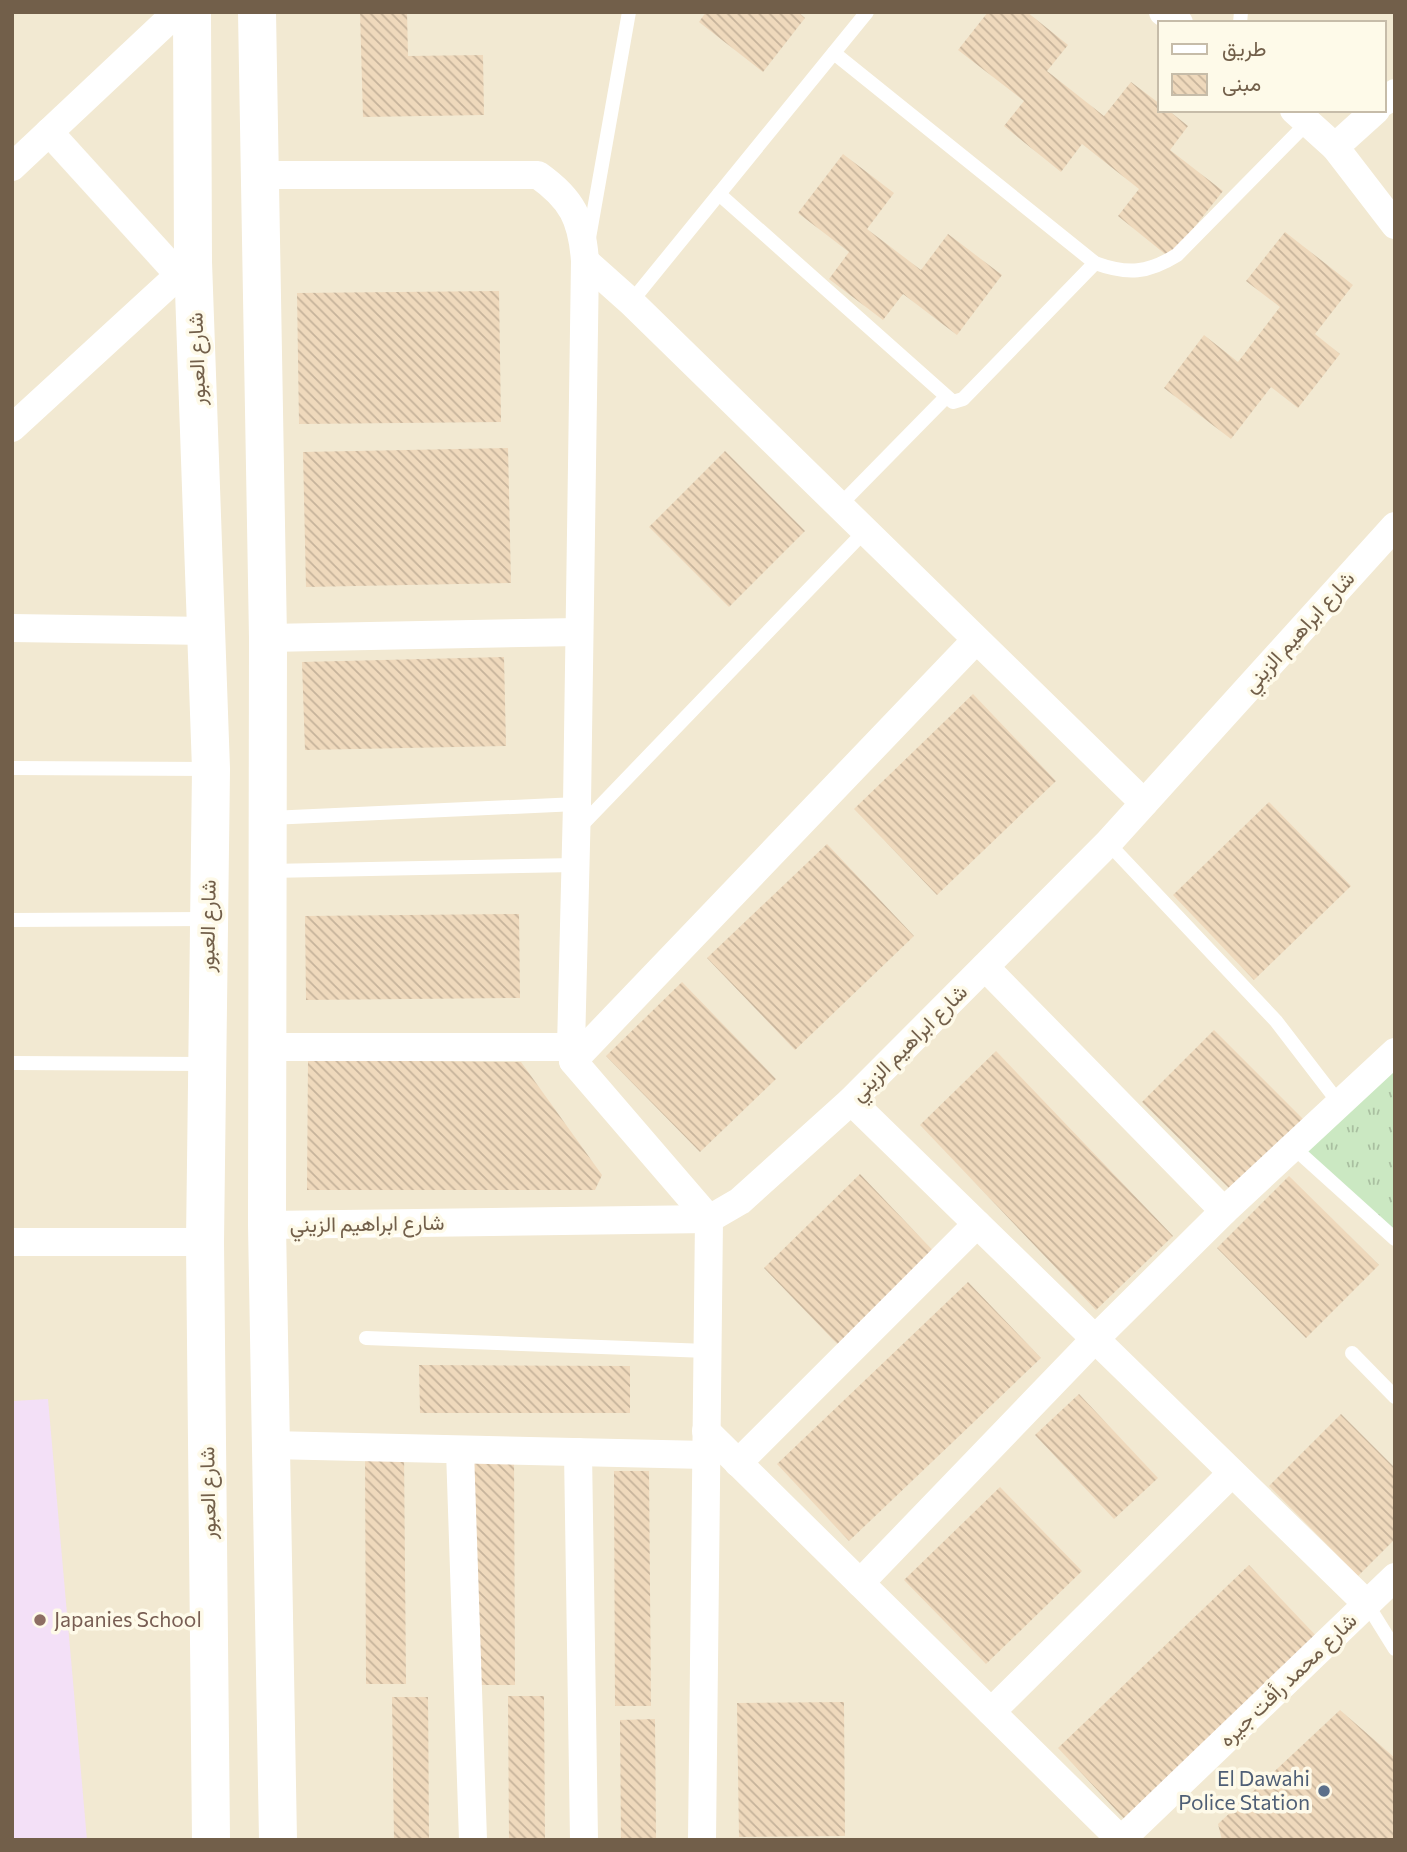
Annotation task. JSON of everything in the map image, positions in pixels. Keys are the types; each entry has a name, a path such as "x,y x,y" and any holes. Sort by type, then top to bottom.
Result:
{"street":[{"path":"12,167 177,12"},
{"name":"شارع العبور","path":"192,12 186,268 208,631 211,769 205,1242 211,1840"},
{"path":"257,12 268,638 267,1225 278,1840"},
{"path":"1335,147 1374,112"},
{"path":"1301,116 1335,147 1395,225"},
{"path":"12,428 186,268 50,132"},
{"path":"259,175 538,175 559,190 574,211 583,235 572,1054 709,1219 702,1840"},
{"path":"584,261 631,302 1144,803"},
{"name":"شارع ابراهيم الزيني","path":"267,1225 709,1219 740,1201 851,1101 1108,843 1395,526"},
{"path":"12,628 208,631"},
{"path":"268,638 579,632"},
{"path":"267,1047 572,1054 976,640"},
{"path":"985,967 1224,1211"},
{"path":"860,1583 1095,1339 1224,1211 1395,1052"},
{"path":"851,1101 1367,1604"},
{"path":"207,1110 267,1113"},
{"path":"738,1463 977,1224"},
{"path":"12,1242 205,1242"},
{"path":"271,1445 578,1452 706,1443 738,1463 1121,1840"},
{"path":"460,1450 473,1840"},
{"path":"578,1452 584,1840"},
{"path":"991,1712 1232,1473"},
{"name":"شارع محمد رأفت جيره","path":"1121,1840 1395,1577"}],"lane":[{"path":"584,261 629,12"},
{"path":"631,302 867,12"},
{"path":"834,52 1095,263 1116,271 1138,271 1159,266 1177,255 1301,116"},
{"path":"719,194 953,402 962,399 1095,263"},
{"path":"839,506 946,397"},
{"path":"269,818 577,817 865,531"},
{"path":"12,768 211,769"},
{"path":"1108,843 1276,1021 1339,1103"},
{"path":"267,871 576,864"},
{"path":"12,920 208,919"},
{"path":"12,1063 208,1064"},
{"path":"1293,1147 1395,1239"},
{"path":"366,1338 707,1351"},
{"path":"1352,1353 1395,1397"},
{"path":"1367,1604 1395,1649"}],"shaded area":[{"path":"12,12 1395,12 1395,1840 12,1840"},
{"name":"Japanies School","path":"48,1399 87,1840 12,1839 12,1401"}],"green space":[{"path":"1395,1052 1395,1238 1293,1147"}],"building":[{"path":"360,12 407,12 408,56 483,55 484,115 363,117"},
{"path":"706,12 798,12 805,18 763,72 699,22"},
{"path":"988,12 1027,12 1068,45 1047,71 1104,116 1131,82 1158,102 1158,112 1170,112 1188,126 1170,150 1223,191 1170,258 1118,216 1139,189 1082,144 1061,172 1004,126 1024,101 958,50"},
{"path":"843,154 894,193 867,229 921,270 948,234 1002,275 957,335 903,294 883,320 829,279 849,252 798,213"},
{"path":"1285,232 1353,285 1315,334 1340,354 1298,408 1271,387 1231,439 1164,388 1204,335 1238,362 1280,307 1246,281"},
{"path":"499,291 501,422 299,424 297,293"},
{"path":"508,448 511,583 306,587 303,452"},
{"path":"725,451 805,531 729,607 649,527"},
{"path":"504,657 506,746 305,750 302,662"},
{"path":"973,694 1056,781 937,895 854,809"},
{"path":"1269,802 1351,886 1254,980 1173,895"},
{"path":"827,844 914,936 795,1050 707,958"},
{"path":"519,914 520,998 306,1000 305,916"},
{"path":"682,982 776,1079 700,1152 606,1056"},
{"path":"1214,1030 1304,1120 1232,1191 1142,1102"},
{"path":"996,1051 1173,1236 1096,1310 920,1125"},
{"path":"308,1060 521,1062 602,1175 595,1190 307,1190"},
{"path":"860,1174 941,1259 845,1352 764,1268"},
{"path":"1289,1176 1379,1265 1306,1338 1217,1248"},
{"path":"968,1282 1041,1358 849,1541 777,1464"},
{"path":"419,1365 630,1366 630,1413 420,1413"},
{"path":"1079,1394 1158,1478 1114,1519 1035,1435"},
{"path":"1341,1414 1395,1468 1395,1539 1358,1576 1269,1486"},
{"path":"404,1452 406,1684 366,1684 365,1453"},
{"path":"474,1454 514,1454 515,1685 475,1685"},
{"path":"614,1471 649,1471 651,1706 615,1706"},
{"path":"1000,1487 1082,1571 986,1664 904,1580"},
{"path":"1249,1565 1322,1642 1130,1825 1058,1748"},
{"path":"508,1696 544,1696 545,1840 509,1840"},
{"path":"392,1697 428,1697 429,1840 394,1840"},
{"path":"844,1702 845,1836 739,1837 737,1703"},
{"name":"El Dawahi Police Station","path":"1340,1710 1395,1758 1395,1840 1222,1840 1218,1824"},
{"path":"655,1719 656,1840 621,1840 620,1720"}],"place":[{"name":"Japanies School","path":"40,1620"},
{"name":"El Dawahi Police Station","path":"1324,1791"}]}
